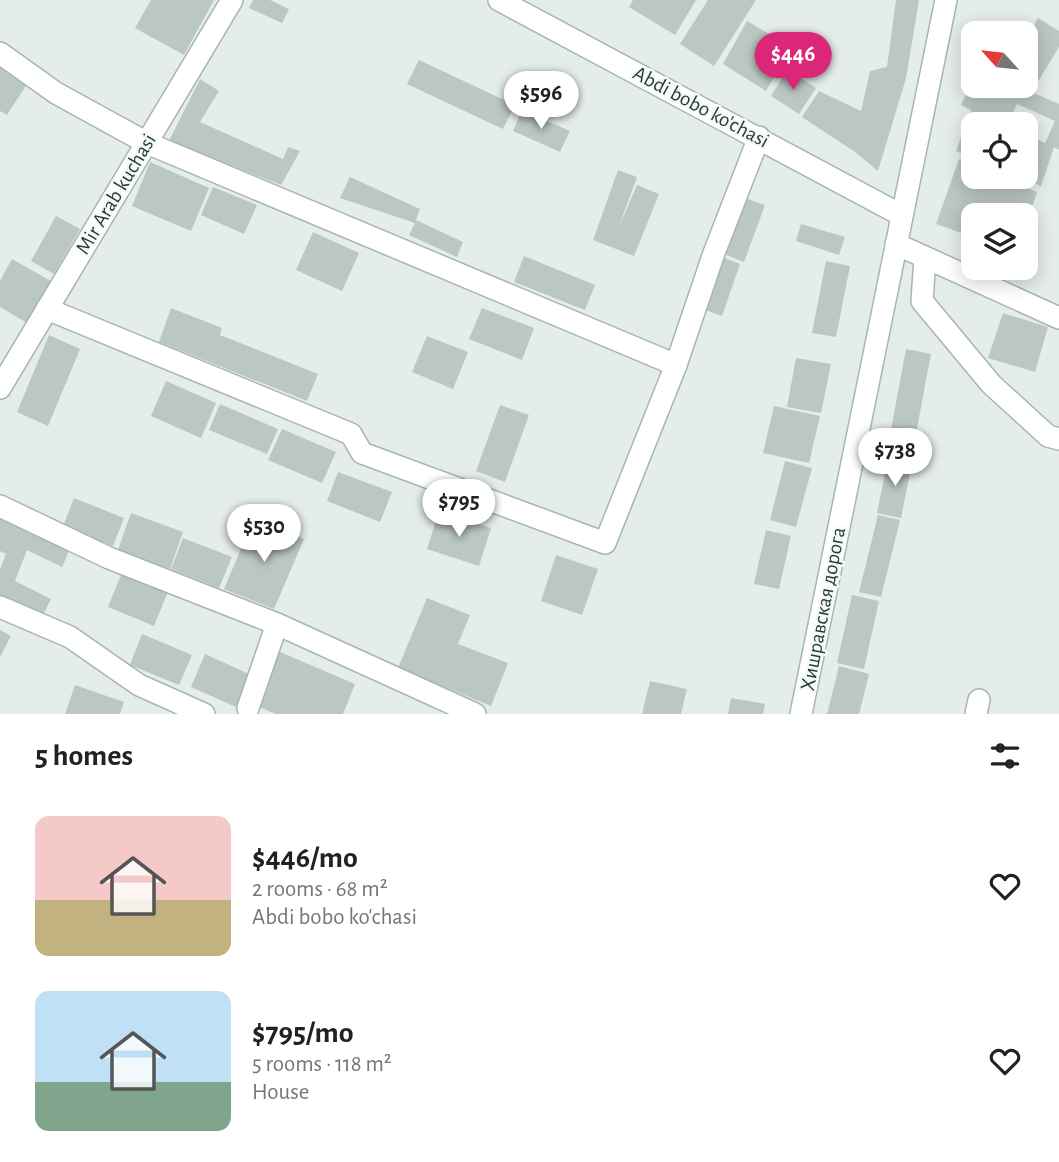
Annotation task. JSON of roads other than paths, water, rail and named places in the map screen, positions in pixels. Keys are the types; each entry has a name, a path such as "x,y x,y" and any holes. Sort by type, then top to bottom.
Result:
{"street":[{"name":"Mir Arab kuchasi","path":"0,388 232,0"},
{"name":"Abdi bobo ko'chasi","path":"499,0 901,215"},
{"name":"Хишравская дорога","path":"801,714 946,0"},
{"path":"0,52 56,93 147,143 676,365"},
{"path":"47,309 351,434 362,453 605,543 676,365 714,253 759,137"},
{"path":"896,244 1059,318"},
{"path":"925,258 922,301 991,384 1048,436 1059,439"},
{"path":"0,506 109,558 277,624 475,714"},
{"path":"0,607 70,637 139,685 204,714"},
{"path":"250,712 277,624"}]}
